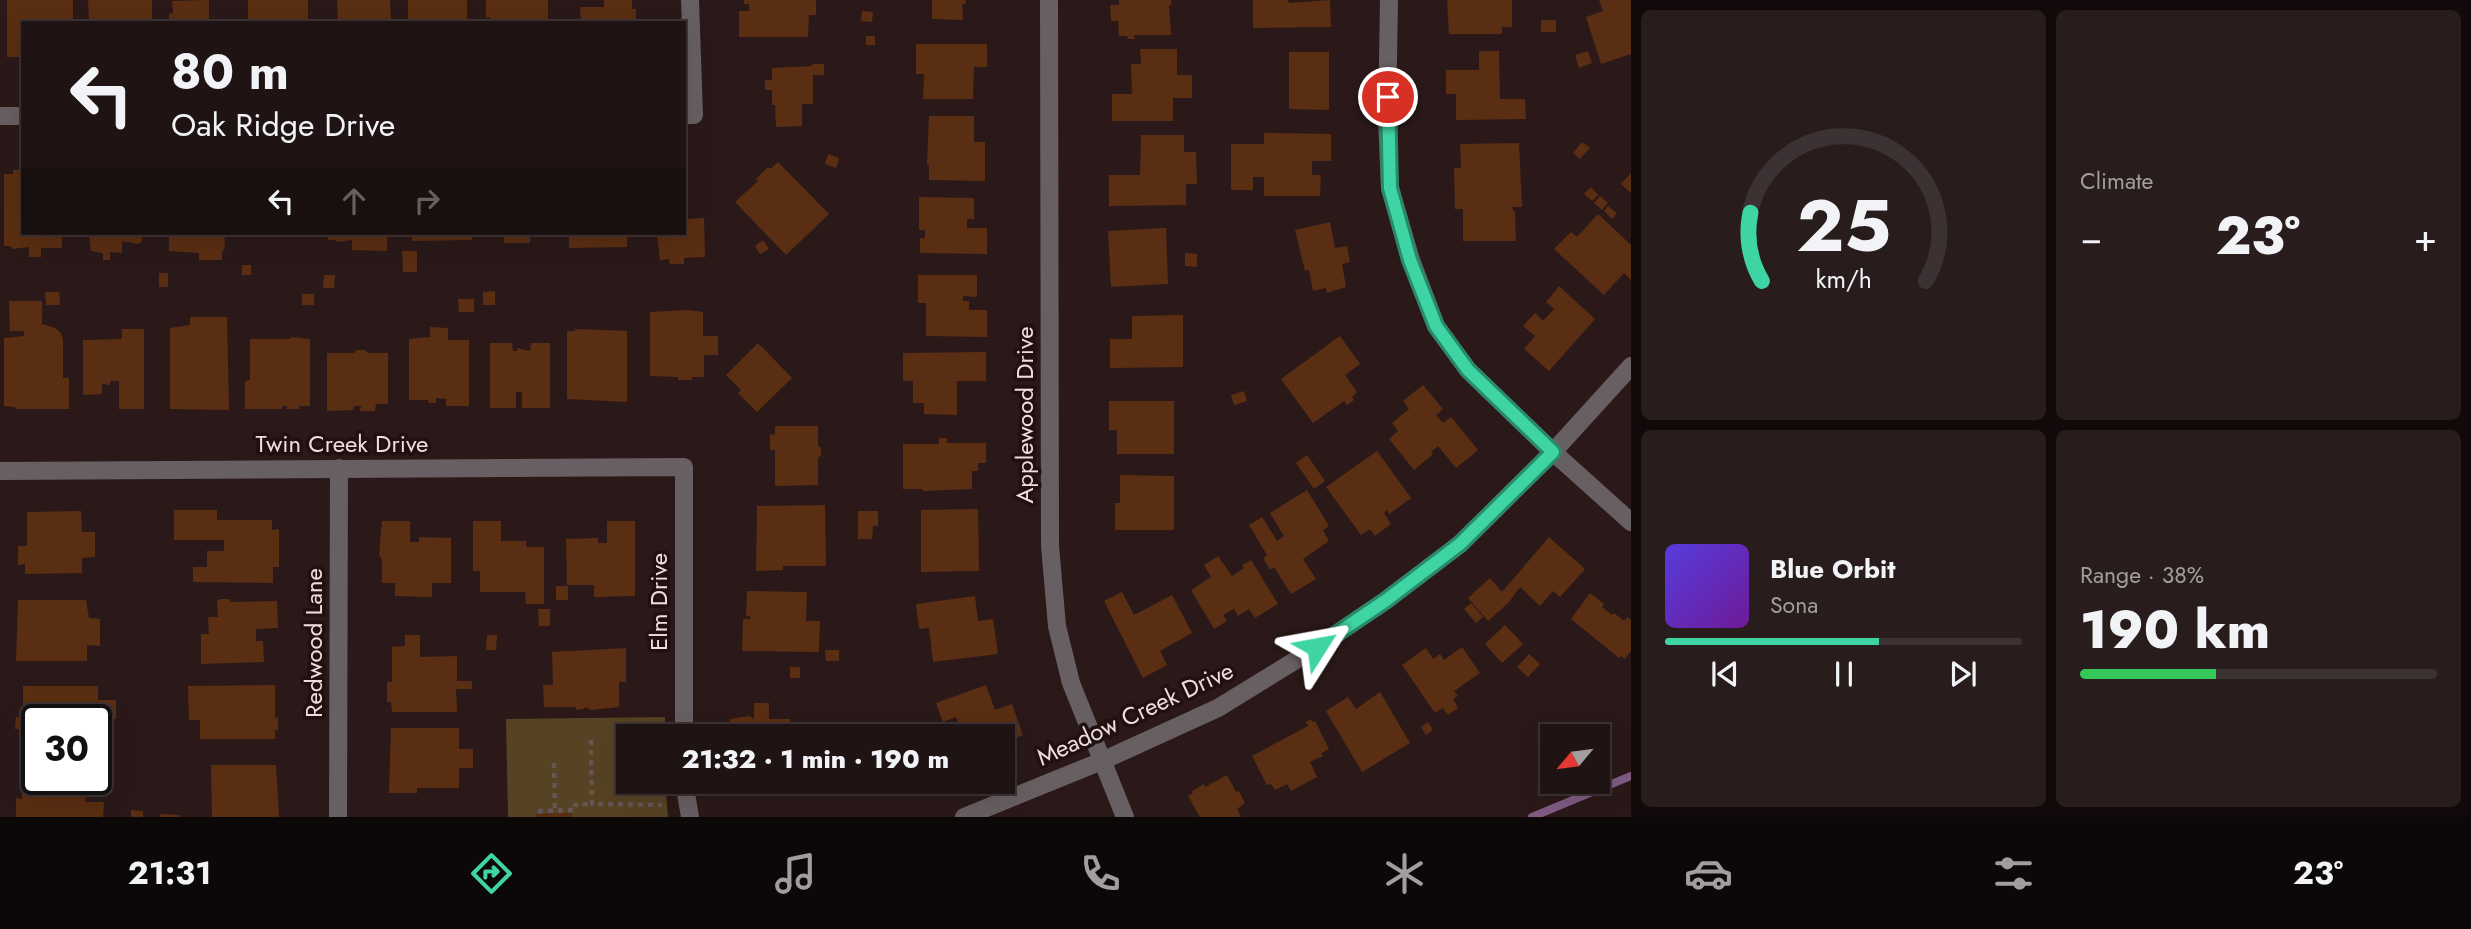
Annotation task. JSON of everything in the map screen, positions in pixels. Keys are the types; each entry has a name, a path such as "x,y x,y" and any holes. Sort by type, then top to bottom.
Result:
{"street":[{"path":"689,115 690,0"},
{"name":"Applewood Drive","path":"1049,0 1050,546 1057,626 1071,683 1125,817"},
{"path":"1389,0 1387,121 1390,188 1410,260 1436,326 1468,370 1631,522"},
{"path":"0,116 21,116"},
{"name":"Meadow Creek Drive","path":"964,817 1102,761 1218,708 1317,647 1385,601 1460,544 1553,452 1631,366"},
{"name":"Twin Creek Drive","path":"0,471 684,467"},
{"name":"Elm Drive","path":"684,467 684,724"},
{"name":"Redwood Lane","path":"338,817 339,468"},
{"path":"684,794 690,817"}],"path":[{"path":"591,740 592,804"},
{"path":"554,764 555,811"},
{"path":"538,811 575,810 575,805 592,804 662,805"}],"shaded area":[{"path":"665,717 665,724 616,724 616,794 666,794 668,817 508,817 506,719"}],"building":[{"path":"7,0 73,0 73,21 21,21 21,57 7,57"},
{"path":"88,0 152,0 152,21 89,21"},
{"path":"209,0 209,19 231,21 169,21 169,14 173,13 172,1"},
{"path":"248,0 308,0 308,21 248,21"},
{"path":"337,0 390,0 391,21 338,21"},
{"path":"408,0 467,0 467,21 408,21"},
{"path":"486,0 548,0 548,21 490,21 490,17 486,18"},
{"path":"604,0 632,0 632,9 636,9 636,21 581,21 580,7 604,7"},
{"path":"744,0 816,0 816,15 809,15 808,37 739,37 739,11 749,11 749,4 744,4"},
{"path":"932,0 965,0 966,4 962,4 963,20 932,19"},
{"path":"1119,0 1171,0 1171,35 1134,35 1135,39 1119,36 1118,21 1111,21 1110,5 1119,5"},
{"path":"1253,0 1287,0 1290,3 1330,0 1331,27 1253,28"},
{"path":"1447,0 1512,0 1512,27 1502,27 1502,34 1449,34"},
{"path":"1599,0 1631,0 1631,54 1601,64 1586,17 1603,11"},
{"path":"862,11 873,12 872,22 861,21"},
{"path":"1541,20 1556,20 1556,32 1541,32"},
{"path":"866,36 875,36 875,45 866,45"},
{"path":"916,44 987,44 987,67 974,67 973,99 923,99 924,74 916,74"},
{"path":"1140,49 1177,49 1177,75 1192,75 1192,98 1173,98 1173,121 1112,121 1112,94 1132,94 1131,64 1141,64"},
{"path":"1479,51 1499,51 1500,99 1525,99 1526,119 1456,120 1456,94 1446,94 1446,70 1479,70"},
{"path":"1588,51 1592,63 1579,68 1575,55"},
{"path":"1289,52 1329,52 1329,110 1289,109"},
{"path":"812,64 824,64 824,75 813,75 813,104 802,104 802,126 776,127 772,90 765,90 765,80 772,80 772,68 813,66"},
{"path":"929,116 974,116 974,142 985,142 985,181 929,180"},
{"path":"1264,133 1331,134 1331,161 1312,161 1312,175 1321,175 1320,196 1264,196 1264,177 1253,177 1253,190 1231,190 1231,144 1264,144"},
{"path":"1141,135 1184,135 1184,152 1196,152 1197,184 1186,184 1186,205 1109,206 1109,175 1140,175"},
{"path":"1582,142 1590,148 1580,159 1573,153"},
{"path":"1519,143 1522,207 1512,207 1515,211 1516,241 1463,241 1463,209 1455,209 1454,168 1461,168 1460,144"},
{"path":"828,154 839,158 836,168 825,164"},
{"path":"778,162 829,214 786,255 735,202 758,181 756,179 768,167 770,169"},
{"path":"13,170 21,170 21,235 62,235 62,248 41,248 41,257 29,257 29,247 12,249 11,246 4,246 4,174 13,174"},
{"path":"1631,173 1631,193 1621,184"},
{"path":"1591,187 1598,195 1592,201 1584,194"},
{"path":"1600,196 1608,203 1602,210 1594,203"},
{"path":"919,197 974,198 974,219 967,219 967,228 987,228 987,254 920,253 920,238 925,238 925,230 919,230"},
{"path":"1608,206 1617,213 1612,219 1604,211"},
{"path":"1598,214 1631,245 1631,280 1624,273 1604,295 1554,249 1571,232 1577,237"},
{"path":"704,218 705,257 684,258 684,264 670,264 669,259 660,260 657,235 686,235 688,219"},
{"path":"1330,222 1335,248 1347,246 1350,262 1342,264 1346,287 1327,293 1326,288 1313,291 1309,270 1305,271 1295,230"},
{"path":"1166,228 1168,284 1111,287 1108,231"},
{"path":"89,235 142,235 139,244 122,241 122,253 110,252 110,260 103,260 103,253 91,251"},
{"path":"169,235 224,235 222,260 199,260 199,253 169,251"},
{"path":"328,235 387,235 387,251 352,250 352,240 328,240"},
{"path":"412,235 472,235 472,240 412,241"},
{"path":"504,235 530,235 530,243 504,243"},
{"path":"569,235 627,235 627,247 569,248"},
{"path":"763,240 769,249 760,254 755,246"},
{"path":"402,251 417,251 417,272 403,272"},
{"path":"1185,253 1197,254 1197,267 1185,266"},
{"path":"242,265 251,265 251,275 242,275"},
{"path":"159,273 168,273 168,287 159,287"},
{"path":"324,275 335,275 334,288 323,288"},
{"path":"918,275 977,275 977,297 963,296 963,301 969,301 969,310 987,310 987,337 926,336 926,303 918,303"},
{"path":"1559,286 1595,319 1549,371 1524,349 1535,336 1523,326 1535,313 1543,321 1554,309 1546,302"},
{"path":"495,291 495,305 483,305 483,292"},
{"path":"45,292 59,292 60,305 46,305"},
{"path":"302,294 314,294 314,305 302,305"},
{"path":"458,299 474,299 474,312 459,312"},
{"path":"9,301 42,301 42,324 61,333 63,378 69,378 69,409 16,409 4,406 4,338 24,336 24,331 10,331"},
{"path":"650,312 703,312 703,336 718,336 718,355 704,355 704,377 678,380 678,377 650,376"},
{"path":"1183,315 1183,367 1110,368 1110,339 1132,339 1132,316"},
{"path":"190,317 227,317 229,410 170,409 170,328 190,325"},
{"path":"430,327 448,328 448,340 469,340 469,406 446,406 446,399 436,398 436,403 409,400 409,339 430,337"},
{"path":"122,329 144,329 144,409 119,409 119,381 110,381 110,385 102,384 102,394 83,395 83,340 122,339"},
{"path":"567,331 627,331 627,402 567,399"},
{"path":"1340,336 1360,364 1345,375 1357,392 1352,397 1354,400 1347,405 1344,401 1313,423 1281,379"},
{"path":"250,339 310,339 310,406 299,406 299,409 282,406 282,409 245,409 245,381 250,380"},
{"path":"490,343 512,343 513,351 517,351 517,348 530,351 531,343 550,343 550,408 522,408 522,392 516,392 516,408 490,408"},
{"path":"758,343 792,378 757,412 738,393 741,390 726,375"},
{"path":"357,350 388,353 388,404 376,404 375,411 360,411 361,406 354,406 353,410 327,411 327,353 354,353"},
{"path":"986,352 986,381 957,381 957,415 924,414 924,403 913,403 913,381 903,381 903,353"},
{"path":"1423,385 1443,409 1436,415 1443,423 1451,417 1478,450 1456,468 1438,446 1431,452 1433,454 1414,470 1389,439 1398,431 1392,423 1409,409 1403,401"},
{"path":"1244,391 1247,401 1234,405 1231,395"},
{"path":"1109,401 1174,401 1174,454 1117,454 1117,430 1109,430"},
{"path":"775,426 818,426 821,455 818,458 818,485 775,486 775,450 770,450 770,434 775,435"},
{"path":"939,438 947,438 947,443 986,443 986,463 978,463 978,471 972,471 972,489 903,489 903,444 939,444"},
{"path":"1377,451 1411,498 1389,514 1387,510 1384,513 1391,524 1375,536 1370,529 1361,535 1326,487"},
{"path":"1307,455 1325,481 1314,489 1296,463"},
{"path":"1120,475 1174,476 1174,530 1115,530 1115,503 1120,503"},
{"path":"1307,490 1329,526 1323,530 1329,541 1303,559 1316,579 1291,594 1274,567 1270,570 1263,558 1267,555 1249,525 1262,517 1277,541 1284,536 1270,513"},
{"path":"825,505 826,566 783,566 783,570 756,571 757,506"},
{"path":"978,509 979,571 921,572 921,510"},
{"path":"174,510 217,510 217,520 272,520 272,530 279,529 279,567 273,567 273,583 193,582 193,567 207,567 207,551 224,551 224,540 174,540"},
{"path":"81,511 82,532 95,532 95,557 82,558 82,573 25,574 25,564 18,565 18,546 27,546 27,512"},
{"path":"858,511 878,511 878,526 873,526 872,539 858,539"},
{"path":"382,521 410,521 410,542 419,542 419,537 451,538 451,583 432,583 432,597 395,596 395,583 382,583 382,559 379,555"},
{"path":"473,521 501,521 501,541 526,541 526,547 544,547 544,604 526,604 525,592 480,592 480,571 473,571"},
{"path":"607,521 635,521 635,596 594,597 594,585 567,585 566,539 598,538 598,543 607,543"},
{"path":"1549,537 1585,569 1560,597 1553,591 1540,606 1520,587 1508,603 1488,621 1468,598 1490,578 1502,592"},
{"path":"1218,556 1232,576 1251,560 1278,604 1255,618 1249,609 1238,616 1234,609 1223,615 1227,621 1214,629 1191,590 1211,577 1204,565"},
{"path":"556,586 568,586 568,600 556,600"},
{"path":"747,591 807,592 806,621 820,621 819,652 742,651 743,619 750,619 750,616 746,616"},
{"path":"1122,592 1134,615 1172,595 1192,633 1160,651 1167,665 1143,678 1104,601"},
{"path":"1590,593 1604,604 1602,607 1612,615 1614,613 1624,621 1627,617 1631,620 1631,651 1625,659 1621,656 1619,658 1571,619"},
{"path":"975,596 978,621 993,619 998,654 933,662 929,628 919,629 916,604"},
{"path":"229,599 231,602 277,601 278,628 256,629 256,641 263,641 264,662 201,664 201,634 209,634 208,617 218,617 217,601"},
{"path":"18,600 86,600 89,618 100,619 100,646 87,645 87,661 16,661"},
{"path":"1471,603 1483,617 1476,623 1464,609"},
{"path":"538,609 550,609 550,626 539,626"},
{"path":"1505,625 1523,644 1502,663 1485,644"},
{"path":"405,635 420,635 420,657 457,656 457,681 472,681 472,689 456,689 457,712 392,712 391,702 387,702 387,682 392,682 392,647 405,646"},
{"path":"487,635 497,635 496,650 486,650"},
{"path":"1462,647 1480,673 1454,691 1458,696 1453,699 1458,708 1448,715 1443,708 1435,713 1402,665 1426,648 1433,659 1440,654 1444,660"},
{"path":"626,648 626,682 619,682 619,707 591,710 586,707 577,710 575,707 544,707 543,685 553,685 552,652"},
{"path":"825,650 839,650 839,661 826,661"},
{"path":"1529,654 1540,664 1528,677 1517,667"},
{"path":"790,667 800,667 800,678 790,678"},
{"path":"275,685 275,717 278,718 278,730 275,730 275,739 200,739 200,720 189,720 188,686"},
{"path":"986,685 995,710 1012,704 1023,735 1015,738 1015,724 958,724 956,717 943,722 936,703"},
{"path":"23,686 98,686 98,700 116,700 116,719 112,719 112,704 23,704"},
{"path":"1380,692 1410,743 1362,772 1326,711 1348,697 1356,709"},
{"path":"754,703 769,703 769,719 790,719 790,724 730,724 730,719 749,716 754,719"},
{"path":"16,717 21,717 21,730 15,729"},
{"path":"1311,719 1315,721 1329,749 1321,753 1323,756 1310,762 1317,777 1291,791 1287,784 1275,790 1271,784 1267,785 1252,756 1308,726 1306,722"},
{"path":"1428,722 1433,730 1426,735 1421,727"},
{"path":"391,728 459,728 459,749 473,749 473,768 459,768 459,788 417,788 417,793 389,793"},
{"path":"211,765 276,765 279,817 212,817"},
{"path":"1227,775 1245,803 1237,809 1241,817 1200,817 1188,796 1204,784 1205,787"},
{"path":"22,795 86,795 85,802 104,802 103,817 16,817 16,798 22,799"},
{"path":"131,810 143,811 143,817 131,817"},
{"path":"572,813 572,817 536,817 536,814"},
{"path":"160,814 179,815 179,817 160,817"}],"waterway":[{"path":"1532,817 1631,776"}],"route":[{"path":"1317,647 1385,601 1460,544 1553,452 1468,370 1436,326 1410,260 1390,188 1388,97"}]}
